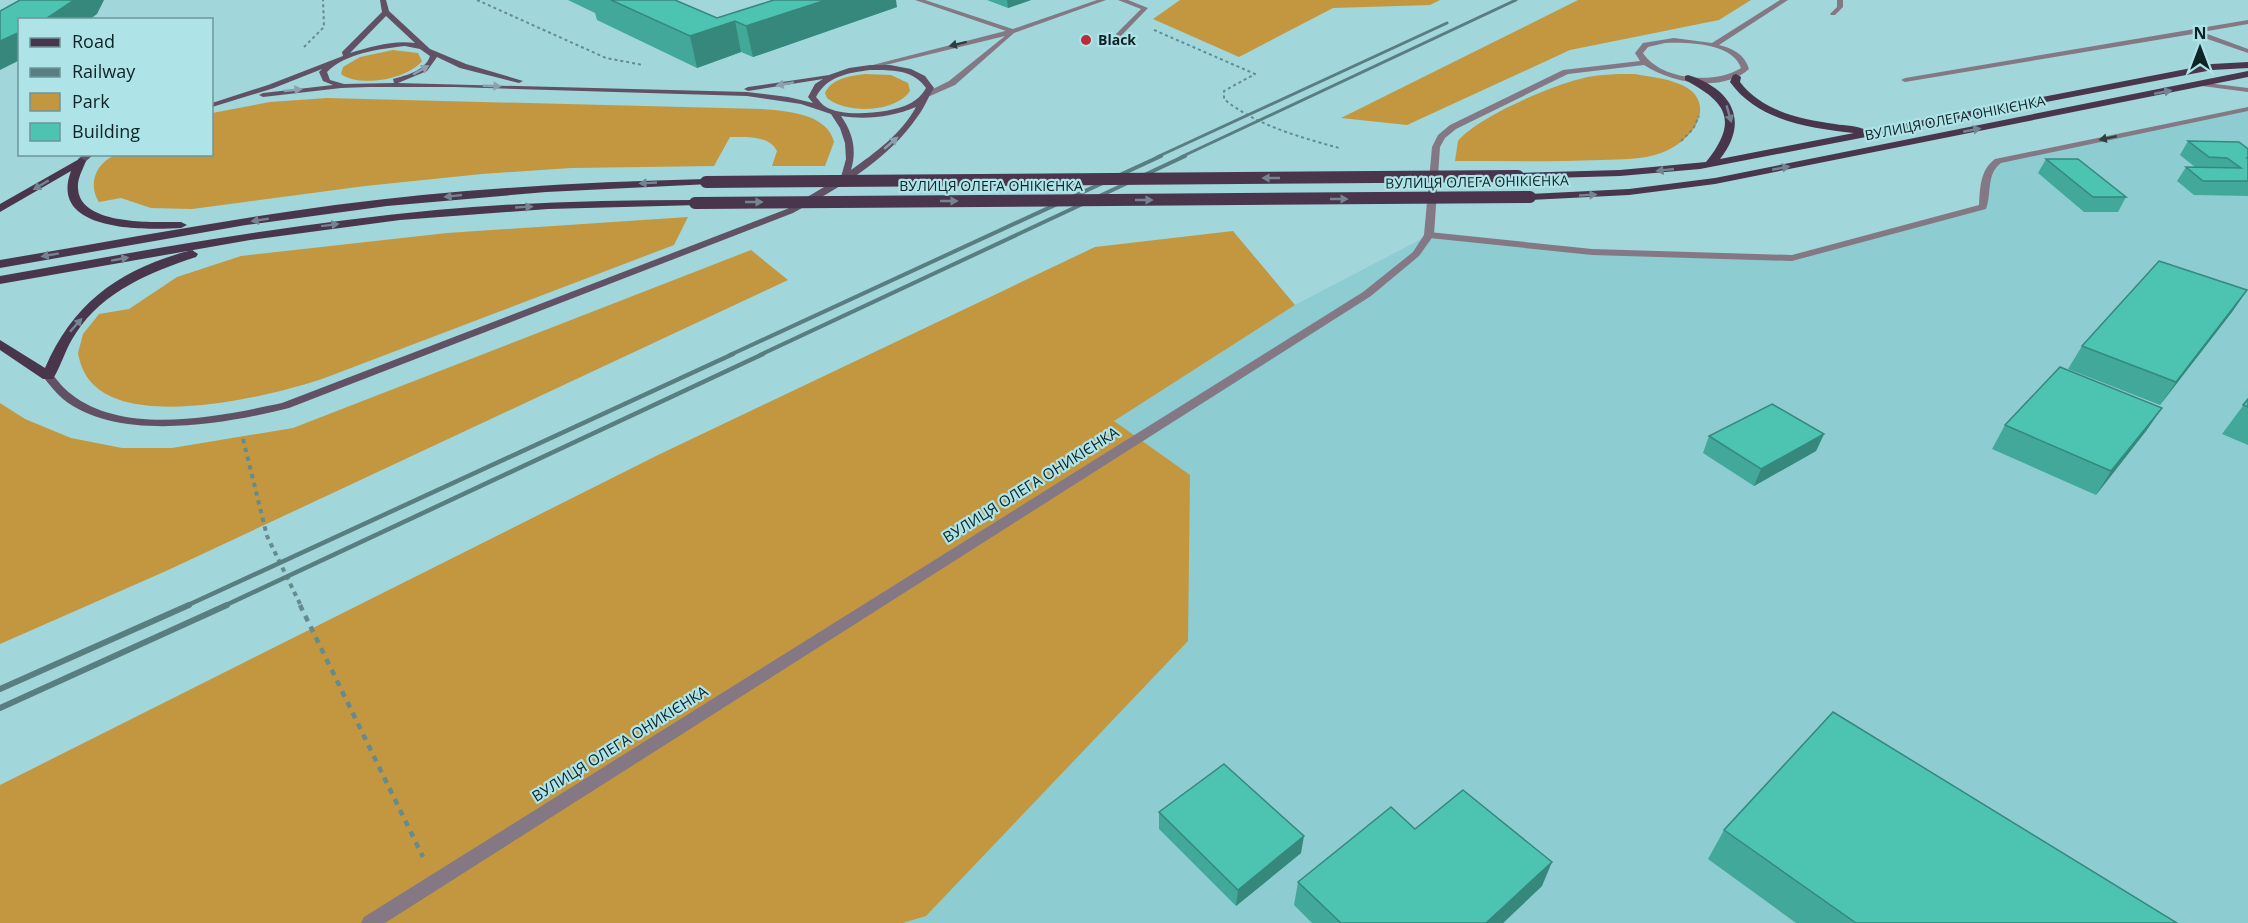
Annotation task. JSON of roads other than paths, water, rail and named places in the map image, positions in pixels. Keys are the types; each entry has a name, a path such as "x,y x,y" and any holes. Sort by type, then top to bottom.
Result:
{"main road":[{"path":"371,85 400,80 423,70 434,60 427,50 386,12 383,0"},
{"path":"342,57 386,12"},
{"path":"213,104 342,57 385,46 427,50 474,69 519,81 565,89"},
{"path":"333,62 323,72 327,81 357,86"},
{"name":"ВУЛИЦЯ ОЛЕГА ОНІКІЄНКА","path":"232,224 468,195 559,188 706,182 1518,177 1620,173 1710,164 2212,67 2248,65"},
{"path":"0,344 48,376 68,399 94,413 139,422 178,422 233,417 285,406 757,226 810,200 902,134 921,109 928,82 915,73 893,68 865,68 770,87 705,93"},
{"path":"821,107 812,97 813,91 822,81 842,72"},
{"name":"ВУЛИЦЯ ОЛЕГА ОНІКІЄНКА","path":"251,236 476,210 614,203 1530,197 1644,191 1715,181 2248,74"},
{"path":"1736,76 1735,82 1743,93 1769,110 1813,123 1877,132"},
{"path":"1688,78 1720,97 1732,117 1730,135 1710,164"},
{"path":"213,104 290,91 371,85 762,96 821,107 834,112 862,115 892,112 926,96"},
{"path":"834,112 850,138 851,159 845,176"},
{"path":"0,209 86,158"},
{"path":"86,158 72,188 75,202 87,213 110,221 134,224 232,224"},
{"path":"0,264 232,224"},
{"path":"48,376 69,332 88,311 118,286 148,269 251,236"},
{"path":"0,280 251,236"}],"street":[{"path":"918,0 1015,32"},
{"path":"865,68 1015,32 1103,0"},
{"path":"1119,36 1145,8 1120,0"},
{"path":"1714,45 1785,0"},
{"path":"1833,14 1840,7 1840,0"},
{"path":"1905,80 2248,22"},
{"path":"2194,31 2248,51"},
{"path":"926,96 952,83 1015,32"},
{"path":"1644,63 1639,53 1642,47 1652,43 1681,40 1714,45 1734,53 1745,63 1745,69 1736,76 1715,80 1688,78 1662,72 1644,63 1566,72 1446,132 1434,152 1429,236 1592,252 1792,258 1983,207 1987,174 1998,161 2248,109"},
{"path":"2202,84 2248,90"},
{"name":"ВУЛИЦЯ ОЛЕГА ОНИКІЄНКА","path":"371,922 434,880 1367,294 1416,254 1429,236"}],"railway":[{"path":"1181,157 1516,0"},
{"path":"1157,157 1447,23"},
{"path":"730,355 1161,156"},
{"path":"760,355 1185,156"},
{"path":"186,606 733,354"},
{"path":"224,606 763,354"},
{"path":"0,689 189,605"},
{"path":"0,708 227,605"}],"place":[{"name":"Black","path":"1086,40"}]}
